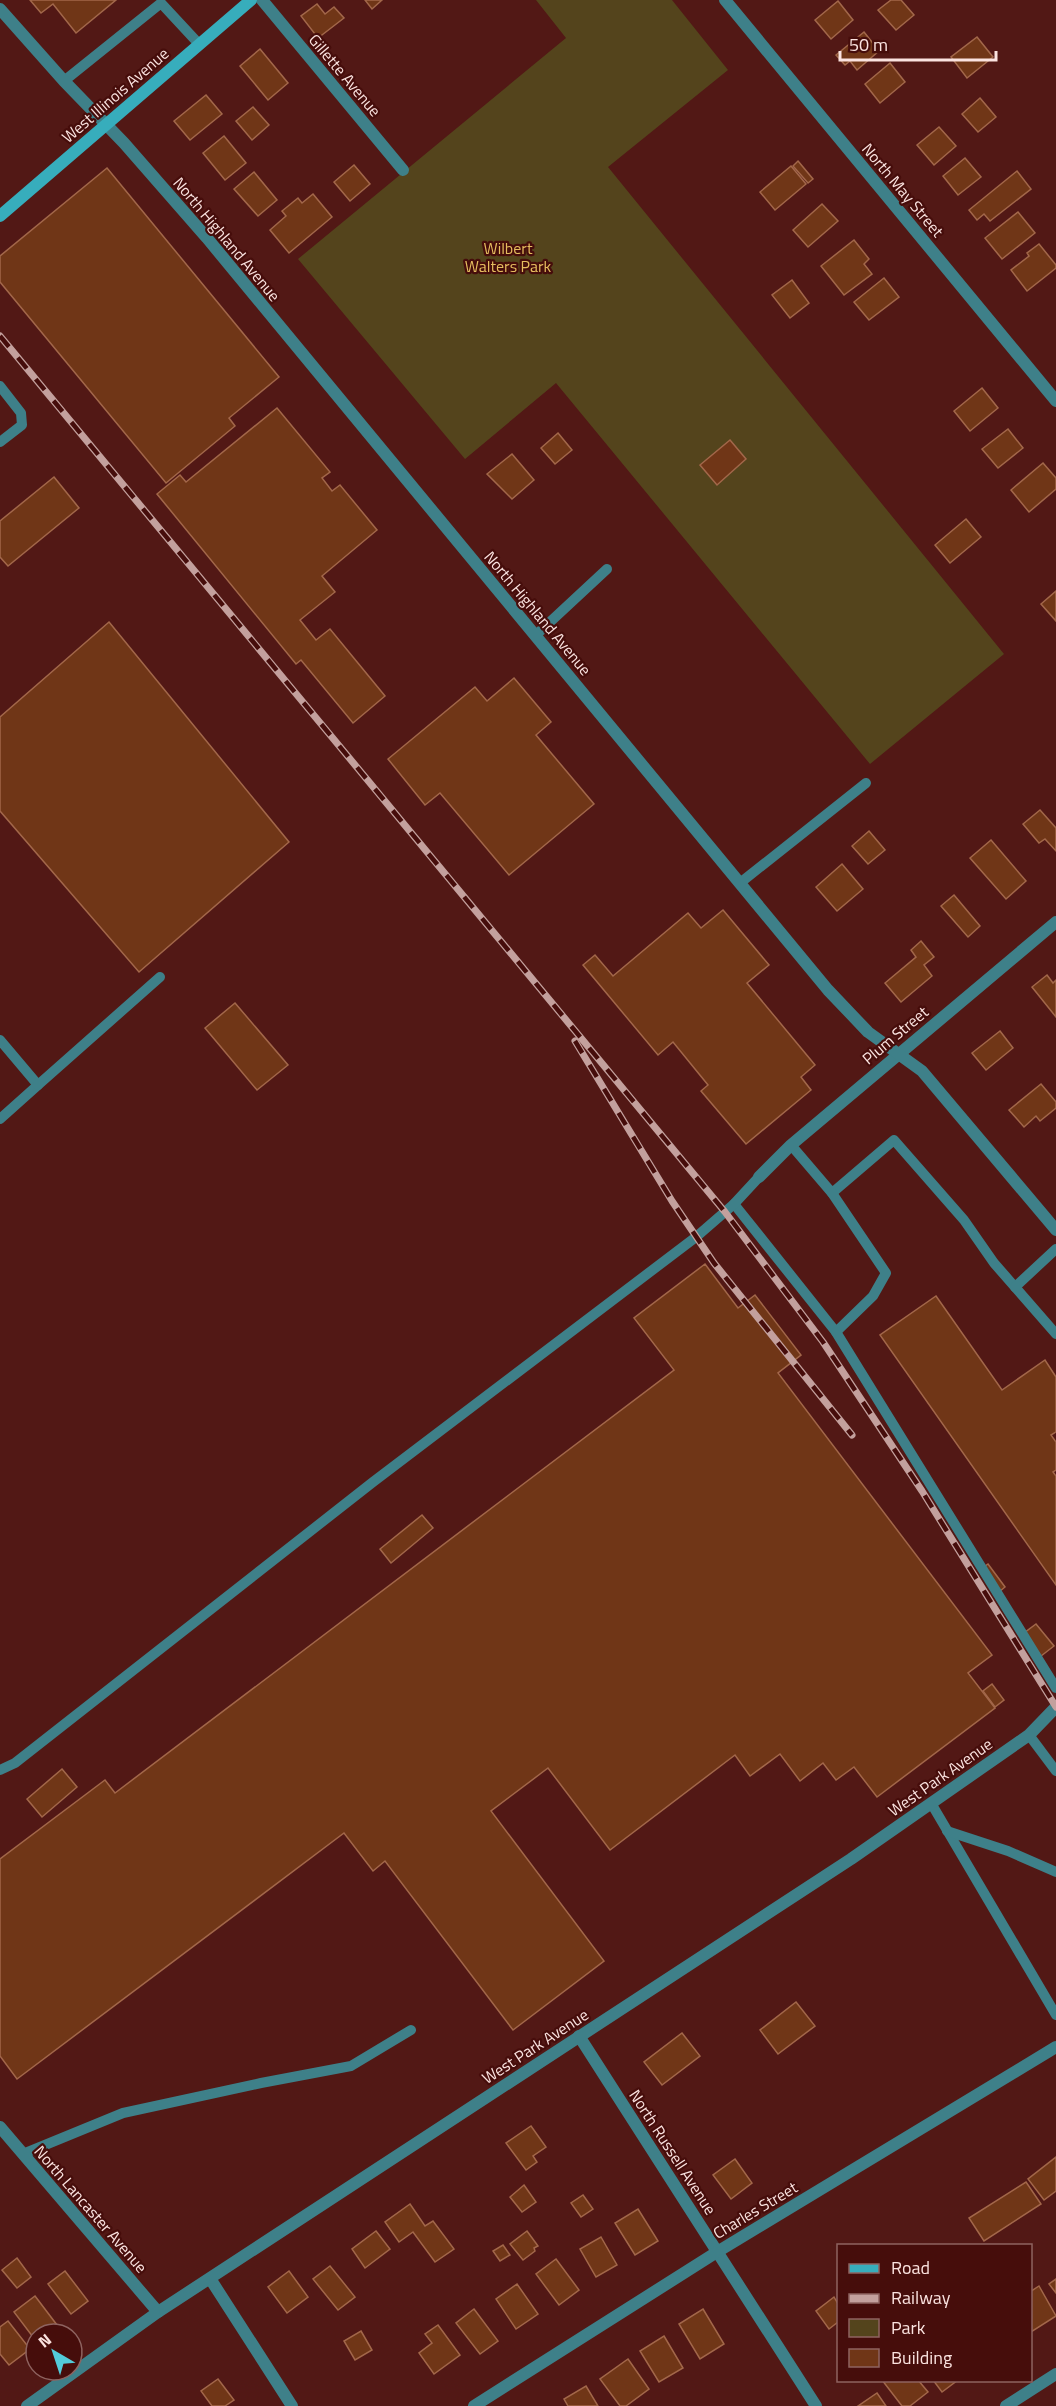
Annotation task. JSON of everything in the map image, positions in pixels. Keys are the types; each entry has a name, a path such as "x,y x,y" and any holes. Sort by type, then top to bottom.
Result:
{"main road":[{"name":"West Illinois Avenue","path":"0,216 251,0"}],"street":[{"name":"Gillette Avenue","path":"262,0 403,170"},
{"name":"North May Street","path":"725,0 1056,400"},
{"name":"North Highland Avenue","path":"0,9 207,238 828,990 868,1032 922,1071 1056,1230"},
{"name":"Plum Street","path":"759,1177 791,1145 1056,922"},
{"name":"West Park Avenue","path":"27,2406 158,2312 211,2280 851,1859 1029,1735 1056,1707"},
{"name":"North Russell Avenue","path":"579,2036 816,2406"},
{"name":"Charles Street","path":"474,2406 717,2252 1056,2047"},
{"name":"North Lancaster Avenue","path":"0,2127 158,2312"},
{"path":"211,2280 292,2406"},
{"path":"1006,2406 1056,2374"}],"lane":[{"path":"64,81 161,3 199,44"},
{"path":"0,386 21,412 22,425 0,442"},
{"path":"536,635 607,568"},
{"path":"740,884 866,783"},
{"path":"0,1119 160,977"},
{"path":"0,1040 38,1085"},
{"path":"832,1193 894,1140 964,1220 994,1263 1056,1334"},
{"path":"791,1145 832,1193 886,1273 873,1296 836,1332"},
{"path":"0,1770 15,1762 374,1482 696,1237 734,1204 759,1177"},
{"path":"734,1204 836,1332 1056,1688"},
{"path":"1015,1287 1056,1249"},
{"path":"1029,1735 1056,1771"},
{"path":"931,1803 1056,2015"},
{"path":"947,1831 1008,1851 1056,1872"},
{"path":"22,2154 123,2113 351,2066 411,2030"}],"green space":[{"name":"Wilbert Walters Park","path":"536,0 672,0 728,70 608,167 1004,654 870,764 556,383 465,459 298,259 566,38"}],"building":[{"path":"30,0 116,0 76,33 53,4 41,13"},
{"path":"365,0 382,0 372,9"},
{"path":"891,0 901,0 914,15 896,30 878,10"},
{"path":"838,1 853,20 831,39 815,20"},
{"path":"317,4 325,14 334,7 344,18 318,38 301,16"},
{"path":"864,32 879,51 857,70 850,61 845,65 836,55"},
{"path":"977,37 993,57 967,78 951,57"},
{"path":"260,49 288,83 268,100 240,66"},
{"path":"890,63 905,82 880,103 865,84"},
{"path":"206,95 222,114 190,140 174,121"},
{"path":"980,98 996,117 978,132 962,114"},
{"path":"253,107 269,125 252,140 236,121"},
{"path":"939,127 956,146 934,165 917,145"},
{"path":"224,136 246,163 225,180 203,153"},
{"path":"965,158 981,177 958,195 943,176"},
{"path":"798,161 813,179 808,183 793,166"},
{"path":"354,165 370,184 350,201 334,182"},
{"path":"791,166 806,184 775,210 760,192"},
{"path":"107,168 279,377 229,418 235,426 166,483 0,282 0,256"},
{"path":"1017,171 1031,189 990,221 984,214 977,220 969,210"},
{"path":"254,172 277,200 258,216 234,189"},
{"path":"313,194 332,217 289,253 270,230 286,216 282,211 298,198 302,203"},
{"path":"822,204 838,221 808,247 793,230"},
{"path":"1018,212 1035,233 1002,259 985,238"},
{"path":"854,240 869,259 864,264 872,274 844,295 821,266"},
{"path":"1039,244 1056,268 1027,291 1011,270 1029,256 1027,253"},
{"path":"884,278 899,297 869,320 854,302"},
{"path":"792,280 809,303 790,318 772,295"},
{"path":"982,388 998,408 970,431 954,411"},
{"path":"277,408 330,472 322,478 332,491 340,485 377,530 322,576 335,592 300,620 316,640 330,629 385,696 353,723 301,660 296,664 157,494 180,475 186,482"},
{"path":"1008,429 1023,448 998,468 982,449"},
{"path":"558,433 572,450 555,464 541,448"},
{"path":"730,440 746,459 717,485 700,465"},
{"path":"512,454 534,480 512,499 487,474"},
{"path":"1043,463 1056,478 1056,489 1029,512 1011,490"},
{"path":"54,477 79,508 8,566 0,557 0,521"},
{"path":"966,519 981,537 950,563 935,545"},
{"path":"1056,591 1056,621 1041,604"},
{"path":"109,622 289,842 139,972 0,811 0,717"},
{"path":"514,678 551,722 536,735 594,804 509,875 440,793 425,805 388,759 475,687 487,701"},
{"path":"1040,810 1056,828 1056,851 1045,839 1039,843 1023,824"},
{"path":"869,831 885,850 868,864 852,846"},
{"path":"991,840 1026,881 1006,899 970,858"},
{"path":"842,864 863,889 837,911 816,887"},
{"path":"954,895 980,926 968,937 941,906"},
{"path":"723,910 769,965 747,983 815,1065 801,1077 811,1090 746,1144 701,1091 708,1085 673,1042 658,1055 583,965 595,955 613,976 688,913 701,928"},
{"path":"921,941 934,957 924,965 932,976 901,1002 885,983 916,957 911,950"},
{"path":"1047,975 1053,983 1056,980 1056,1017 1032,987"},
{"path":"235,1003 288,1065 257,1090 205,1028"},
{"path":"1000,1031 1013,1048 986,1070 972,1053"},
{"path":"1041,1084 1056,1102 1056,1108 1040,1121 1036,1116 1024,1127 1009,1110"},
{"path":"705,1264 738,1308 755,1295 801,1355 778,1373 992,1655 968,1673 995,1708 877,1797 854,1767 836,1780 823,1763 800,1781 780,1754 750,1776 735,1755 610,1850 548,1768 491,1811 604,1961 513,2030 385,1861 373,1871 344,1833 17,2079 0,2056 0,1859 105,1780 115,1793 674,1370 634,1318"},
{"path":"936,1296 1002,1390 1045,1360 1056,1377 1056,1432 1051,1435 1056,1442 1056,1470 1053,1472 1056,1476 1056,1585 880,1335"},
{"path":"422,1515 433,1528 391,1563 380,1549"},
{"path":"988,1564 1005,1587 999,1592 981,1569"},
{"path":"1036,1624 1054,1646 1041,1656 1024,1633"},
{"path":"992,1684 1004,1700 995,1707 983,1691"},
{"path":"62,1769 77,1787 42,1817 27,1799"},
{"path":"796,2002 815,2026 778,2054 760,2030"},
{"path":"682,2033 700,2056 662,2085 644,2062"},
{"path":"531,2126 546,2147 533,2156 537,2162 526,2170 506,2143"},
{"path":"1056,2157 1056,2191 1044,2200 1028,2179"},
{"path":"735,2159 752,2183 731,2199 713,2175"},
{"path":"1026,2182 1041,2204 984,2241 969,2218"},
{"path":"524,2185 536,2202 522,2212 510,2197"},
{"path":"583,2195 593,2209 581,2217 571,2203"},
{"path":"410,2204 425,2226 433,2221 454,2249 435,2262 413,2232 399,2242 385,2222"},
{"path":"638,2209 658,2241 635,2255 615,2223"},
{"path":"376,2231 390,2249 365,2268 352,2249"},
{"path":"527,2231 538,2246 523,2260 510,2244"},
{"path":"601,2237 617,2265 596,2277 580,2249"},
{"path":"503,2245 510,2255 500,2261 493,2251"},
{"path":"17,2258 31,2277 17,2288 2,2270"},
{"path":"556,2259 579,2290 559,2305 536,2274"},
{"path":"330,2266 355,2297 338,2310 313,2279"},
{"path":"65,2271 88,2301 71,2314 48,2284"},
{"path":"289,2271 308,2297 287,2313 268,2287"},
{"path":"1056,2279 1056,2293 1049,2284"},
{"path":"517,2284 538,2314 516,2329 496,2299"},
{"path":"1039,2286 1056,2316 1032,2331 1032,2291"},
{"path":"35,2296 55,2322 24,2322 24,2325 14,2312"},
{"path":"834,2297 837,2302 837,2323 829,2329 816,2311"},
{"path":"474,2309 498,2341 480,2354 456,2323"},
{"path":"703,2309 724,2344 700,2359 679,2324"},
{"path":"8,2321 24,2341 24,2354 9,2365 0,2354 0,2327"},
{"path":"438,2325 460,2355 434,2374 419,2353 432,2343 425,2334"},
{"path":"361,2331 372,2350 355,2360 344,2341"},
{"path":"664,2336 683,2368 659,2382 640,2351"},
{"path":"628,2359 649,2389 626,2406 620,2406 600,2379"},
{"path":"218,2379 234,2400 225,2406 212,2406 201,2391"},
{"path":"884,2382 920,2382 928,2392 910,2406 902,2406"},
{"path":"934,2382 955,2382 942,2392"},
{"path":"586,2386 598,2406 568,2406 564,2399"},
{"path":"877,2393 886,2406 858,2406"}],"railway":[{"path":"0,336 725,1212 823,1342 922,1491 1056,1707"},
{"path":"575,1041 672,1201 714,1263 852,1435"}]}
